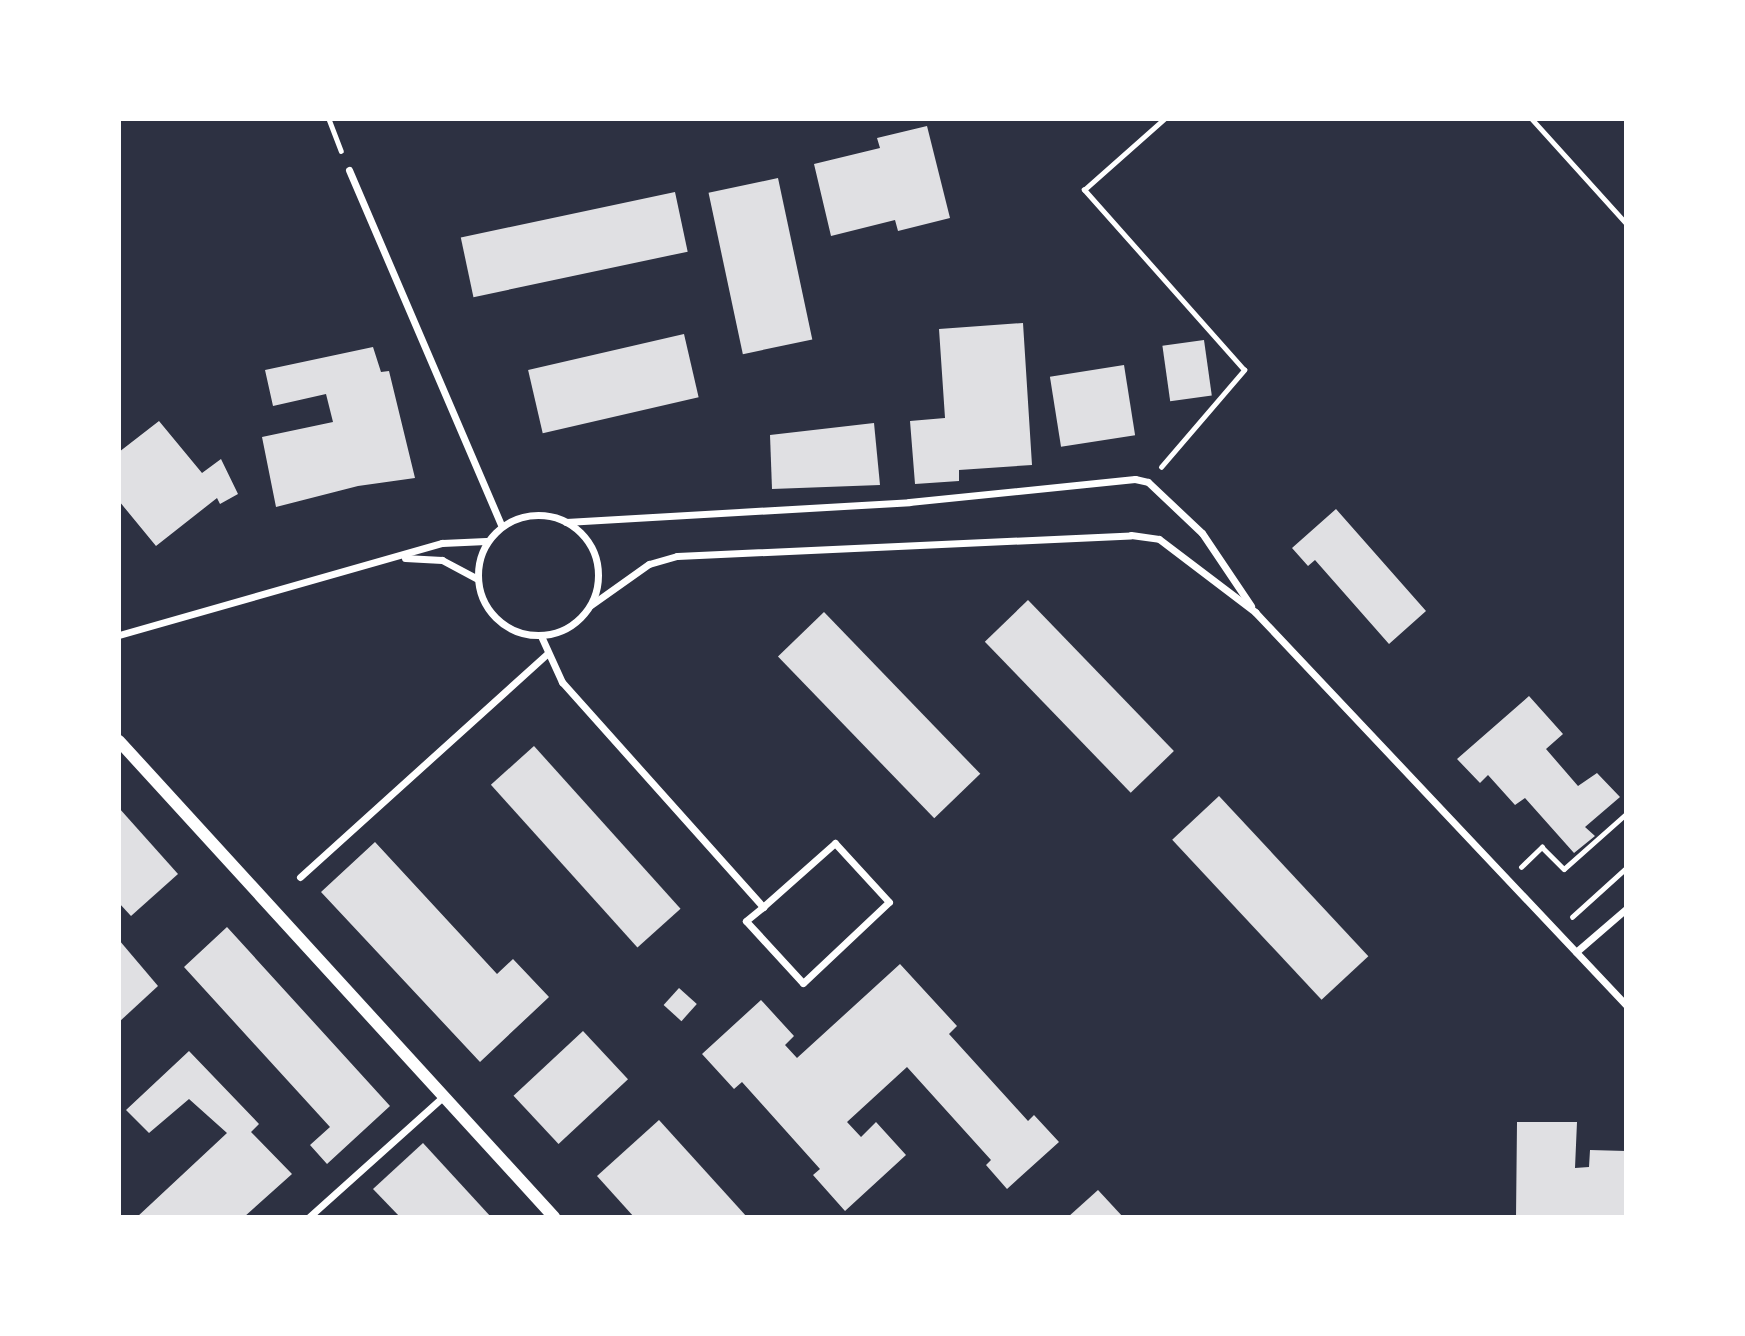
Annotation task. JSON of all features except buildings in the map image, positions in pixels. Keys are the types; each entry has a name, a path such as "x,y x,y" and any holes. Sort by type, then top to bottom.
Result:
{"street":[{"path":"349,170 501,525"},
{"path":"1255,612 1158,539 1131,535 677,556 649,564 592,605 573,625 541,636 515,631 498,619 482,598 477,578 486,541 501,525 526,516 566,522 909,502 1120,478 1148,482 1202,533 1255,612 1626,1005"},
{"path":"566,522 585,536 598,560 599,577 592,605"},
{"path":"119,635 400,558 442,543 486,541"},
{"path":"400,558 442,560 477,578"},
{"path":"541,636 547,654 575,698 763,907"},
{"path":"300,877 547,654"},
{"path":"119,741 554,1217"},
{"path":"835,843 889,902 803,983 746,921 763,907 835,843"},
{"path":"1576,952 1626,909"},
{"path":"309,1217 444,1096"}],"path":[{"path":"329,119 349,170"},
{"path":"1148,482 1244,370 1084,190 1164,119"},
{"path":"1532,119 1626,223"},
{"path":"1508,881 1542,846 1564,869 1626,814"},
{"path":"1556,930 1626,868"}]}
